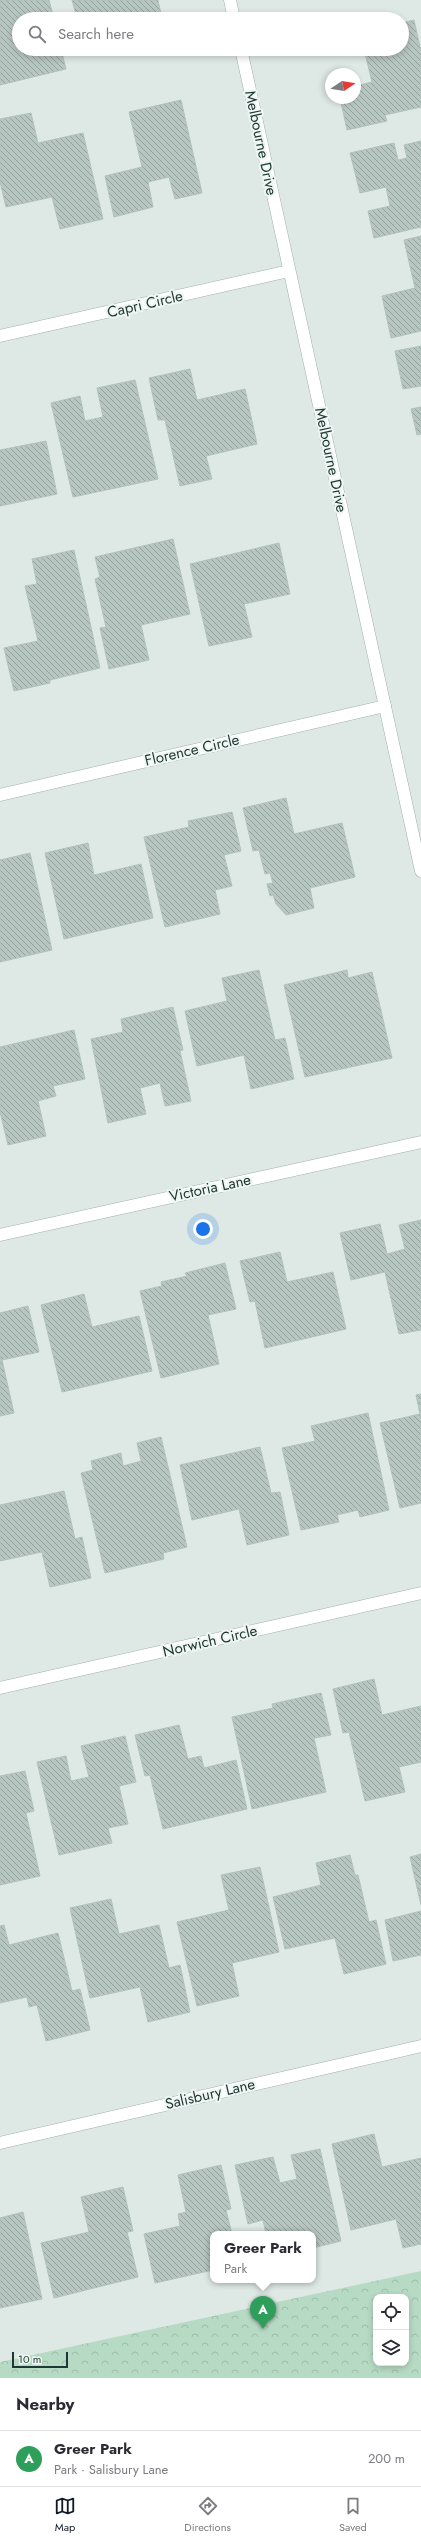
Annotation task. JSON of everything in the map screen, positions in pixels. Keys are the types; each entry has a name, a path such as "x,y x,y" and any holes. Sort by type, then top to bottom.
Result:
{"street":[{"path":"230,0 233,12"},
{"name":"Melbourne Drive","path":"243,56 421,871"},
{"name":"Capri Circle","path":"0,336 290,272"},
{"name":"Florence Circle","path":"0,795 385,706"},
{"name":"Victoria Lane","path":"0,1235 421,1142"},
{"name":"Norwich Circle","path":"0,1688 421,1593"},
{"name":"Salisbury Lane","path":"0,2142 421,2046"}],"green space":[{"path":"421,2271 421,2378 0,2378 0,2362"}],"building":[{"path":"0,0 49,0 52,12 12,12 12,56 63,56 66,69 0,85"},
{"path":"72,0 158,0 161,12 75,12"},
{"path":"414,20 421,51 421,107 385,115 387,121 347,130 341,104 361,104 361,85 372,82 366,56 409,56 409,21"},
{"path":"181,100 202,193 175,199 169,177 148,182 153,207 114,217 105,176 142,167 129,112"},
{"path":"31,113 38,143 83,133 103,219 60,229 52,197 6,207 0,182 0,119"},
{"path":"421,141 421,227 374,238 368,211 390,206 386,187 360,193 350,153 394,143 398,160 407,158 404,145"},
{"path":"421,236 421,331 391,338 382,296 415,288 404,240"},
{"path":"421,346 421,386 403,389 395,351"},
{"path":"190,369 197,400 245,389 257,444 206,456 212,479 180,486 165,420 158,420 149,378"},
{"path":"135,380 158,479 73,497 51,403 80,396 85,421 103,417 97,388"},
{"path":"421,407 421,434 417,435 411,409"},
{"path":"46,441 57,494 0,506 0,450"},
{"path":"173,539 190,614 141,625 149,660 109,669 100,628 106,627 95,579 100,577 95,557"},
{"path":"279,543 290,594 244,604 252,637 209,646 190,564"},
{"path":"74,550 100,668 50,680 50,683 14,691 4,648 38,641 25,586 37,584 32,559"},
{"path":"286,798 294,834 342,823 355,877 310,888 314,908 286,915 276,904 273,895 270,896 267,884 273,883 270,873 265,874 259,850 253,851 243,808"},
{"path":"232,812 241,851 224,855 232,886 215,890 220,914 165,927 144,837 189,827 188,821"},
{"path":"88,843 94,875 141,864 153,918 64,939 45,853"},
{"path":"30,853 52,950 0,962 0,860"},
{"path":"259,970 275,1040 285,1038 294,1079 251,1089 244,1055 197,1066 185,1011 227,1001 222,978"},
{"path":"347,970 348,978 372,972 392,1058 305,1077 284,985"},
{"path":"173,1007 183,1050 180,1051 191,1101 165,1106 160,1083 140,1088 146,1114 108,1123 91,1039 123,1032 121,1019"},
{"path":"74,1030 85,1079 53,1086 56,1096 38,1101 46,1136 8,1145 0,1112 0,1047"},
{"path":"421,1220 421,1330 399,1334 385,1272 351,1280 340,1233 380,1224 387,1254 405,1249 399,1225"},
{"path":"280,1252 287,1282 333,1272 346,1329 265,1348 255,1301 250,1302 240,1261"},
{"path":"225,1263 236,1309 208,1315 219,1364 161,1378 140,1291 162,1286 161,1282 187,1276 185,1273"},
{"path":"84,1294 92,1327 139,1316 152,1371 62,1392 41,1305"},
{"path":"28,1306 39,1352 2,1360 14,1413 0,1416 0,1313"},
{"path":"421,1394 421,1503 400,1508 380,1423 420,1414 416,1395"},
{"path":"368,1413 389,1510 360,1517 358,1510 337,1515 339,1522 301,1530 282,1448 315,1441 311,1426"},
{"path":"161,1437 187,1547 163,1553 164,1559 105,1573 81,1473 93,1470 91,1461 121,1453 123,1466 141,1461 137,1443"},
{"path":"260,1447 271,1493 280,1492 289,1535 247,1545 239,1509 192,1520 180,1465"},
{"path":"64,1491 75,1539 82,1537 91,1578 50,1587 42,1552 0,1561 0,1505"},
{"path":"374,1679 382,1715 421,1706 421,1762 399,1767 405,1792 365,1801 349,1732 343,1733 333,1689"},
{"path":"321,1693 331,1735 314,1738 326,1792 252,1809 232,1717 273,1708 272,1704"},
{"path":"179,1725 188,1759 201,1756 204,1768 236,1760 247,1809 163,1829 150,1775 145,1776 135,1735"},
{"path":"125,1736 136,1782 119,1786 128,1824 108,1828 112,1843 59,1855 37,1762 66,1756 71,1781 89,1777 81,1746"},
{"path":"25,1771 34,1811 26,1813 40,1876 0,1885 0,1776"},
{"path":"421,1854 421,1905 410,1857"},
{"path":"350,1855 355,1875 358,1875 369,1922 376,1920 386,1964 344,1974 335,1938 285,1949 273,1897 321,1885 316,1863"},
{"path":"260,1867 279,1952 232,1963 239,1996 197,2006 177,1922 229,1910 221,1875"},
{"path":"111,1899 119,1934 159,1925 169,1968 180,1965 190,2012 148,2022 140,1987 90,1998 70,1908"},
{"path":"421,1911 421,1955 393,1961 385,1920"},
{"path":"4,1925 9,1945 58,1933 72,1991 80,1989 90,2030 46,2041 37,2005 29,2007 27,1997 0,2003 0,1926"},
{"path":"374,2134 382,2167 421,2158 421,2244 403,2248 396,2219 351,2230 332,2144"},
{"path":"320,2149 341,2241 316,2247 316,2231 265,2231 263,2220 248,2224 235,2165 273,2157 280,2183 297,2179 291,2155"},
{"path":"221,2165 231,2209 226,2210 231,2231 210,2231 210,2271 155,2283 144,2234 180,2226 178,2214 186,2212 178,2175"},
{"path":"123,2187 133,2231 127,2232 138,2277 54,2298 41,2243 89,2232 81,2197"},
{"path":"23,2212 42,2299 0,2308 0,2218"}],"place":[{"name":"Greer Park","path":"263,2329"}]}
